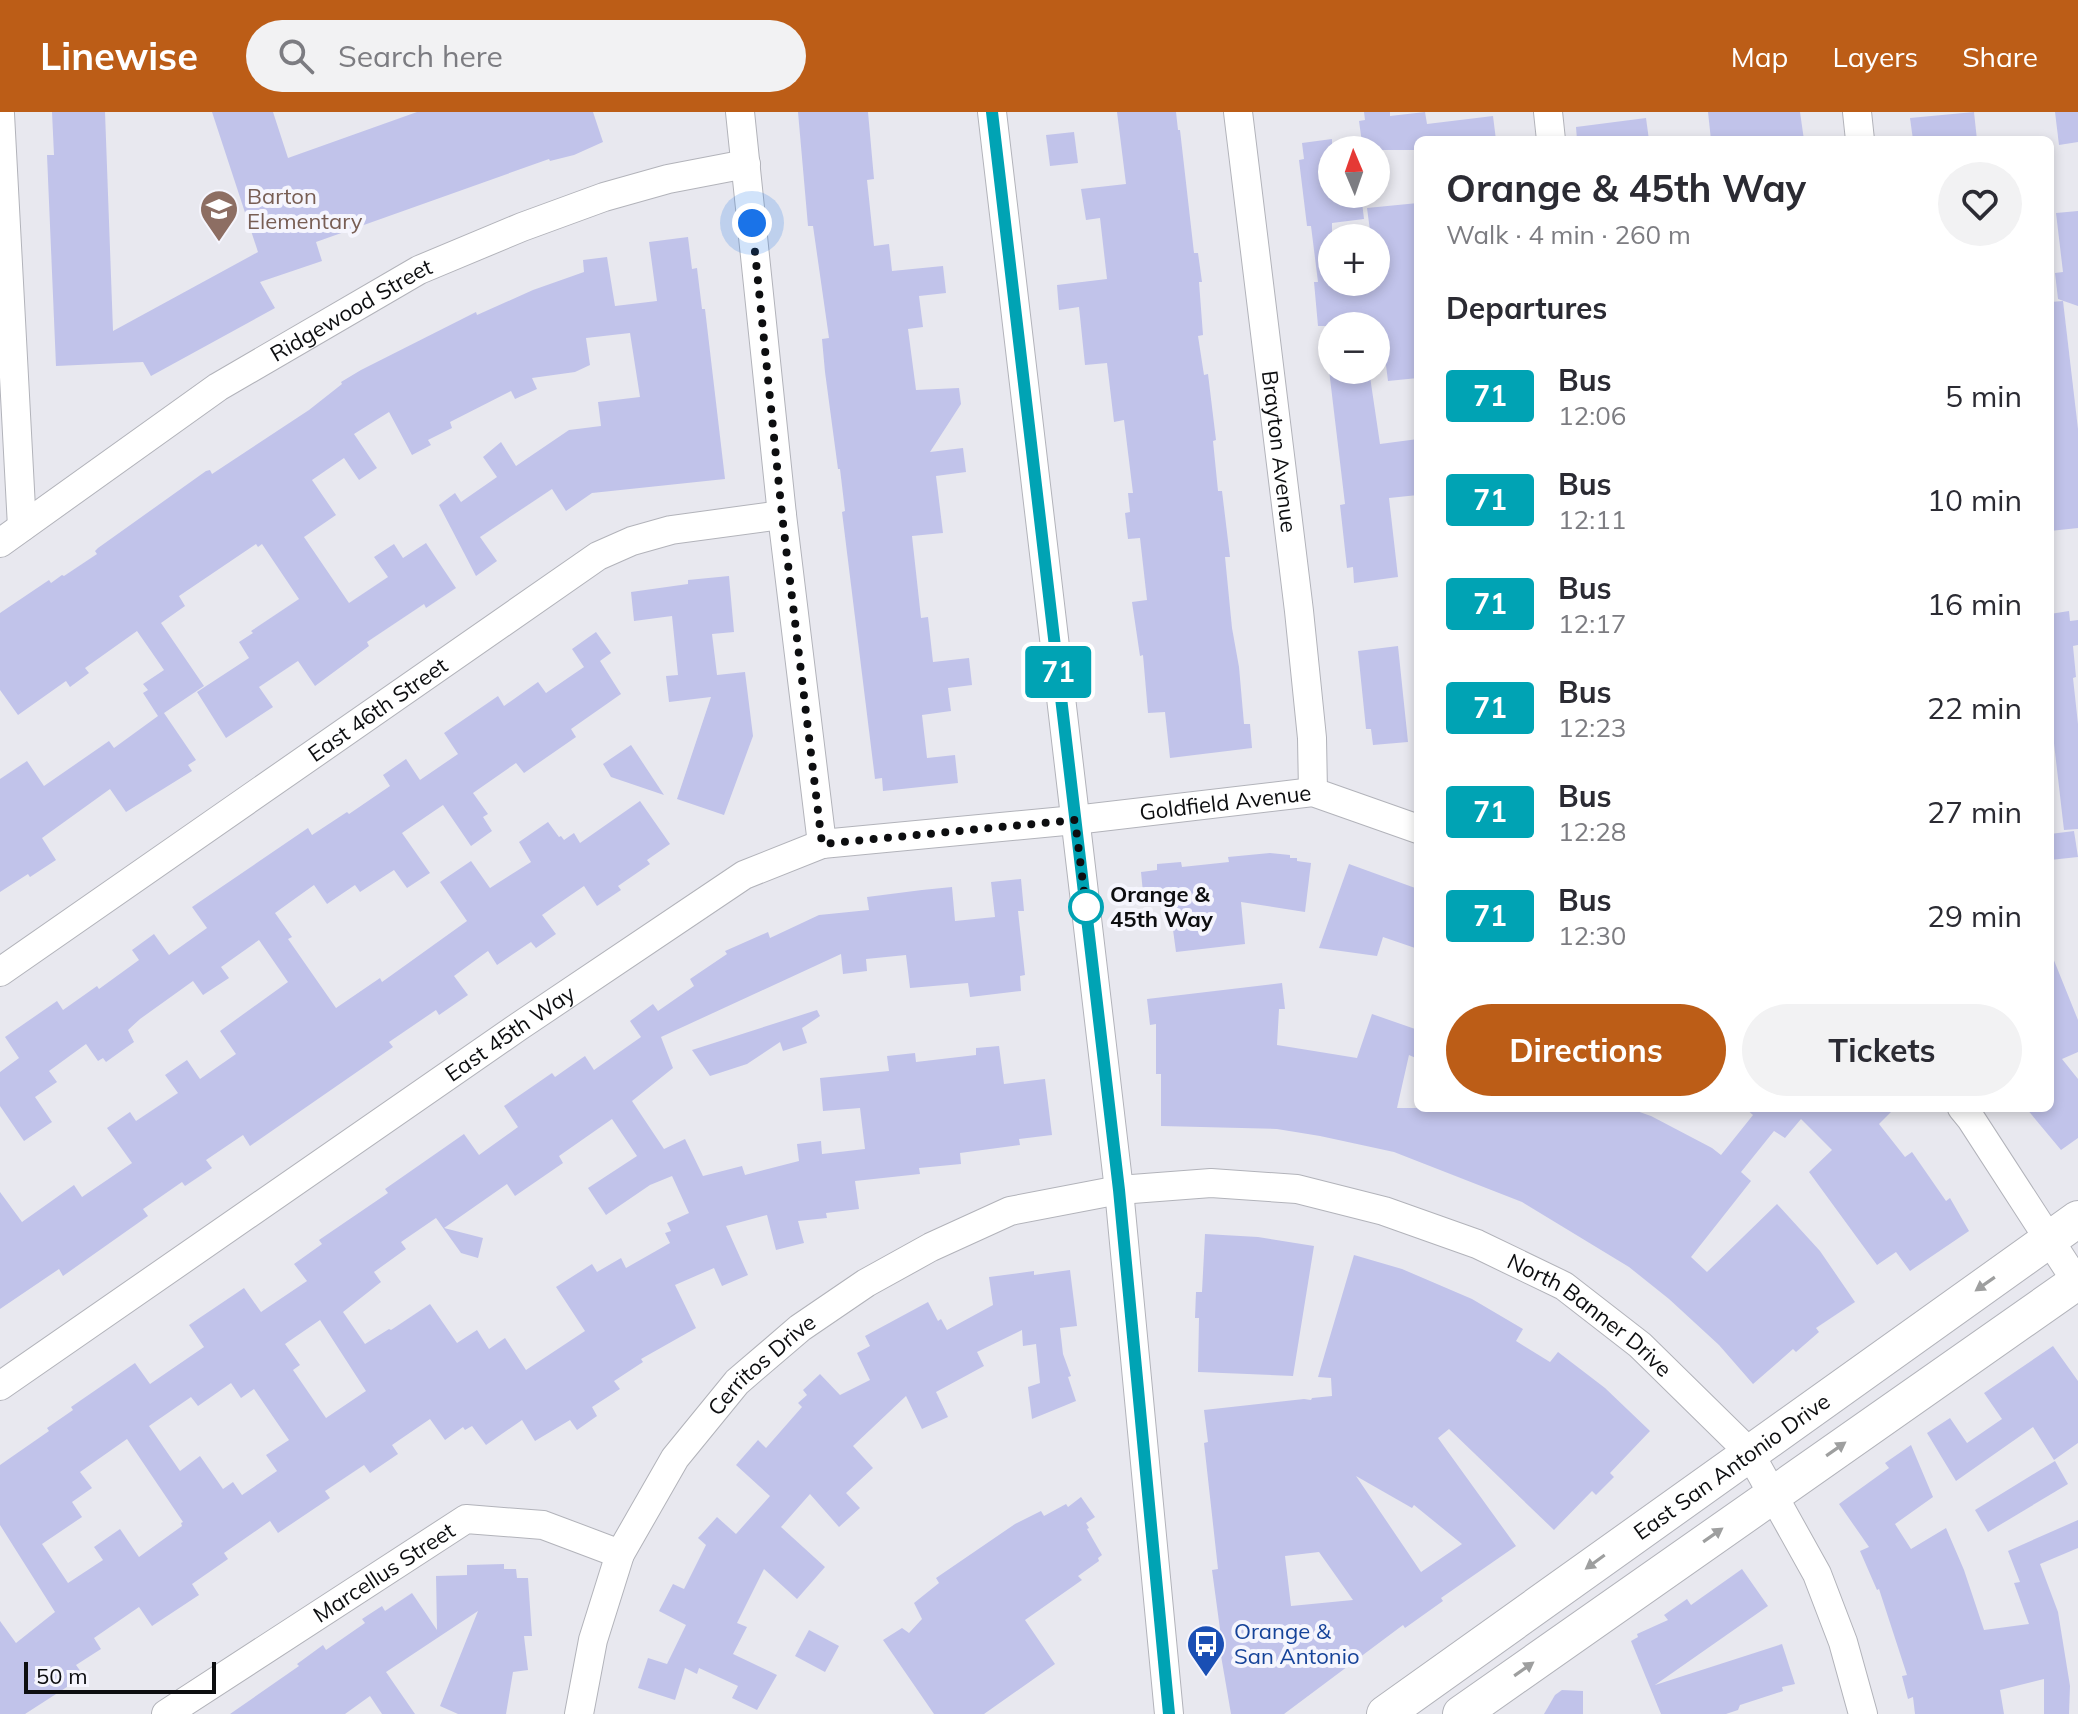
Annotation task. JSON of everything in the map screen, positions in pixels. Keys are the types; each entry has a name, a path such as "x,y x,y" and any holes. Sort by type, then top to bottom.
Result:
{"main road":[{"name":"East San Antonio Drive","path":"1385,1714 2078,1219"},
{"name":"East San Antonio Drive","path":"1461,1714 2077,1282"}],"street":[{"path":"740,112 782,515 822,844"},
{"path":"992,112 1119,1190 1169,1714"},
{"name":"Brayton Avenue","path":"1238,112 1299,611 1312,738 1313,792"},
{"path":"1548,112 1551,136"},
{"path":"1857,112 1860,136"},
{"path":"0,114 11,535"},
{"name":"Ridgewood Street","path":"11,535 218,387 419,270 604,197 668,179 746,164"},
{"name":"East 46th Street","path":"0,972 598,556 632,541 671,530 782,515"},
{"name":"Goldfield Avenue","path":"1075,820 1313,792 1414,828"},
{"name":"East 45th Way","path":"0,1386 518,1027 744,875 822,844 1075,820"},
{"path":"1965,1112 2077,1282"},
{"name":"North Banner Drive","path":"1119,1190 1211,1183 1297,1189 1384,1211 1477,1244 1564,1286 1640,1345 1749,1452 1817,1574 1843,1642 1863,1714"},
{"name":"Cerritos Drive","path":"579,1714 593,1640 620,1554 675,1458 737,1382 800,1328 866,1283 931,1247 1010,1211 1119,1190"},
{"name":"Marcellus Street","path":"166,1714 466,1519 543,1525 620,1554"}],"building":[{"path":"52,112 105,112 113,331 258,252 212,112 273,112 288,158 417,112 593,112 603,142 574,155 549,159 316,242 322,261 260,282 275,308 151,376 143,362 56,366 47,155 54,155"},
{"path":"798,112 868,112 874,179 867,180 874,246 889,244 892,271 943,266 946,293 919,296 923,327 908,329 916,390 959,388 961,404 930,452 963,448 966,472 936,476 943,533 912,536 921,618 928,617 933,662 969,658 972,685 948,688 951,711 922,715 927,758 955,755 958,783 883,791 882,778 875,779 842,512 845,511 840,469 825,372 822,339 829,338 813,226 808,226"},
{"path":"1117,112 1176,112 1180,130 1194,253 1198,253 1202,282 1199,282 1203,335 1198,336 1204,375 1208,374 1218,491 1222,491 1230,557 1225,557 1232,628 1244,724 1250,724 1252,748 1170,758 1165,712 1148,713 1143,655 1140,656 1132,602 1147,600 1140,538 1128,539 1125,513 1130,512 1128,493 1133,493 1124,420 1114,422 1107,363 1085,365 1079,307 1059,310 1057,285 1107,279 1100,218 1086,220 1081,189 1126,184"},
{"path":"1364,112 1390,112 1390,116 1425,112 1427,124 1493,116 1496,136 1414,136 1414,150 1390,150 1390,136 1361,136 1359,121 1365,120"},
{"path":"1708,112 1800,112 1803,136 1711,136"},
{"path":"1974,112 1977,136 1912,136 1910,118"},
{"path":"2055,112 2078,112 2078,142 2059,145"},
{"path":"1646,118 1648,136 1577,136 1576,127"},
{"path":"1074,132 1078,163 1050,166 1046,135"},
{"path":"1318,141 1318,208 1363,208 1364,219 1318,224 1318,282 1299,160 1304,159 1302,143"},
{"path":"1414,203 1414,378 1390,381 1390,312 1318,312 1318,326 1314,282 1318,282 1318,296 1390,296 1390,224 1369,224 1367,208"},
{"path":"2078,211 2078,306 2058,299 2055,273 2063,272 2056,213"},
{"path":"688,237 692,269 697,268 702,309 705,309 725,479 592,493 566,511 552,489 480,537 497,561 476,576 439,505 455,493 461,502 497,477 483,457 501,442 516,466 569,430 601,426 598,402 640,397 630,333 586,338 590,365 575,372 532,378 537,389 515,399 511,391 450,422 452,428 428,440 431,445 412,455 389,412 354,434 377,468 359,480 344,458 312,480 336,515 304,537 349,603 388,577 374,557 394,544 403,558 426,543 456,588 426,608 424,604 367,642 369,646 315,686 298,661 259,687 273,707 226,738 197,692 249,658 239,642 299,599 262,544 258,547 256,544 179,596 185,606 161,623 204,686 164,713 196,760 188,765 192,771 126,812 110,789 42,838 56,860 0,892 0,779 27,761 44,786 109,741 114,748 158,716 143,693 148,690 143,684 164,670 137,631 85,668 89,673 70,687 66,681 18,715 0,690 0,613 49,580 51,583 64,576 97,554 95,551 98,548 206,471 210,470 212,474 309,410 341,382 476,312 477,315 584,272 583,260 607,257 615,306 657,301 649,242"},
{"path":"2063,301 2078,429 2078,528 2054,531 2054,302"},
{"path":"1331,384 1371,384 1380,444 1414,440 1414,495 1389,498 1398,577 1354,583 1353,567 1347,568 1340,505 1345,504"},
{"path":"729,576 734,632 712,634 717,675 745,672 753,736 724,815 677,799 711,697 669,702 666,676 678,675 672,616 634,621 631,592 688,584 688,580"},
{"path":"2069,611 2070,621 2078,620 2078,645 2073,646 2076,677 2073,678 2078,724 2078,829 2064,830 2054,744 2054,613"},
{"path":"596,632 611,653 600,661 621,694 571,729 576,737 524,773 516,763 473,793 488,814 483,817 492,831 471,846 443,805 402,833 430,873 407,888 394,870 360,892 355,885 327,904 314,885 275,913 292,937 288,939 336,1008 380,978 382,982 467,921 440,882 471,861 490,888 531,862 519,842 548,822 559,837 564,840 574,833 580,843 640,801 670,844 647,860 650,864 618,886 621,890 597,906 584,886 542,915 556,934 536,948 531,942 497,965 488,951 454,976 468,995 439,1015 436,1010 389,1042 393,1047 250,1146 243,1135 206,1160 212,1168 185,1186 182,1182 143,1209 148,1216 63,1276 59,1269 0,1309 0,1192 22,1222 74,1185 82,1197 132,1163 107,1128 130,1112 136,1121 178,1093 165,1075 187,1060 200,1079 236,1054 220,1031 288,982 259,940 221,967 229,978 203,995 193,981 140,1019 128,1030 134,1042 106,1062 103,1058 98,1061 86,1044 49,1071 57,1082 35,1097 52,1122 24,1141 0,1106 0,1072 19,1058 5,1037 57,1001 63,1010 97,986 99,989 139,960 132,950 154,934 169,955 207,928 192,907 308,828 312,835 390,786 383,775 406,759 420,780 458,754 444,733 498,696 504,706 538,682 546,693 584,667 572,649"},
{"path":"1398,646 1408,742 1373,745 1371,729 1366,729 1358,651"},
{"path":"631,745 664,795 611,777 603,764"},
{"path":"2074,831 2078,857 2054,860 2054,834"},
{"path":"1270,853 1290,855 1297,861 1311,863 1305,912 1241,902 1245,944 1176,952 1169,900 1144,903 1141,872 1157,870 1157,864 1181,862 1182,867 1229,862 1228,857"},
{"path":"1349,864 1414,888 1414,948 1383,937 1377,956 1319,948"},
{"path":"1021,879 1024,911 1018,911 1025,975 1020,976 1021,991 970,997 968,983 910,988 906,955 866,959 867,971 843,974 841,954 661,1037 673,1068 632,1101 664,1149 685,1139 703,1176 742,1166 745,1175 799,1161 797,1144 821,1141 822,1154 865,1149 860,1108 823,1111 820,1078 889,1071 887,1056 915,1053 916,1062 976,1055 976,1048 999,1046 1004,1084 1045,1079 1052,1135 1019,1139 1020,1145 960,1153 961,1164 919,1168 920,1174 855,1181 859,1209 826,1213 827,1218 798,1221 804,1243 776,1250 767,1215 726,1226 748,1275 722,1286 714,1268 675,1285 696,1328 641,1359 643,1362 614,1381 620,1389 592,1407 597,1416 577,1430 570,1420 535,1441 522,1420 486,1445 472,1426 465,1430 463,1427 445,1440 430,1419 392,1445 398,1454 370,1473 364,1465 325,1491 330,1498 278,1533 270,1521 224,1553 228,1559 192,1584 199,1595 152,1626 139,1607 94,1638 101,1649 76,1665 84,1676 25,1714 0,1714 0,1621 16,1643 55,1612 0,1525 0,1465 49,1431 47,1428 73,1410 71,1407 135,1363 150,1384 204,1347 189,1325 244,1288 261,1312 307,1281 294,1264 322,1244 319,1240 388,1193 385,1189 464,1134 479,1155 518,1127 504,1106 552,1073 555,1077 585,1056 594,1070 641,1037 630,1021 653,1004 658,1011 694,986 690,979 727,954 725,951 768,932 770,938 819,915 869,910 867,897 922,890 952,887 955,921 995,917 991,882","holes":["612,1119 637,1156 588,1188 606,1215 650,1185 672,1176 689,1213 667,1223 671,1231 665,1233 670,1243 626,1268 621,1258 597,1272 592,1264 556,1287 585,1331 526,1370 505,1338 489,1349 477,1330 457,1343 430,1304 365,1344 343,1312 381,1282 374,1272 406,1249 401,1242 436,1218 461,1253 478,1258 483,1238 444,1228 507,1184 515,1196 563,1163 559,1156","320,1320 366,1391 326,1418 293,1370 300,1365 285,1344","231,1383 241,1398 254,1389 289,1440 266,1455 277,1471 242,1495 233,1482 223,1489 200,1456 180,1471 149,1426 191,1397 198,1406","127,1439 183,1522 182,1526 139,1557 120,1529 94,1547 103,1560 68,1583 42,1544 82,1517 72,1502 92,1488 80,1472"]},
{"path":"2054,960 2078,1020 2078,1052 2062,1059 2078,1079 2078,1138 2061,1150 2029,1112 2054,1112"},
{"path":"1282,983 1285,1009 1279,1009 1277,1045 1357,1058 1372,1014 1414,1029 1414,1057 1409,1055 1397,1108 1414,1108 1414,1112 1640,1112 1721,1155 1753,1115 1750,1112 1891,1112 1879,1124 1905,1157 1912,1152 1946,1201 1950,1198 1969,1231 1910,1271 1896,1252 1877,1265 1809,1172 1832,1150 1801,1119 1785,1138 1774,1131 1741,1172 1751,1181 1691,1257 1707,1272 1777,1204 1820,1251 1855,1302 1816,1328 1819,1332 1796,1352 1793,1349 1753,1384 1719,1345 1629,1267 1522,1202 1394,1152 1320,1136 1277,1129 1161,1126 1161,1074 1156,1074 1156,1024 1150,1025 1147,999"},
{"path":"817,1010 820,1016 802,1028 807,1043 783,1051 780,1042 747,1064 710,1076 692,1050"},
{"path":"1205,1234 1258,1237 1314,1246 1293,1376 1198,1372 1196,1292 1202,1292"},
{"path":"1354,1255 1402,1269 1472,1299 1523,1329 1516,1341 1550,1362 1558,1352 1605,1388 1650,1431 1610,1473 1614,1477 1596,1495 1592,1491 1554,1530 1449,1429 1438,1438 1516,1546 1284,1714 1231,1714 1219,1644 1222,1644 1212,1570 1218,1569 1204,1443 1208,1442 1204,1410 1332,1396 1331,1378 1318,1377","holes":["1356,1476 1412,1508 1414,1505 1462,1544 1421,1572","1319,1552 1353,1600 1291,1606 1285,1556"]},
{"path":"1070,1270 1077,1326 1060,1328 1063,1354 1071,1376 1068,1377 1076,1401 1032,1419 1028,1387 1040,1383 1036,1344 1023,1346 1022,1330 977,1352 984,1366 936,1392 948,1417 922,1429 906,1396 853,1446 873,1468 846,1493 860,1508 839,1527 810,1494 781,1527 825,1567 797,1599 764,1569 737,1623 747,1627 733,1654 777,1675 757,1710 732,1698 738,1686 699,1668 697,1674 685,1668 675,1700 638,1688 648,1658 667,1664 686,1625 659,1611 673,1584 684,1589 706,1545 698,1538 717,1517 736,1534 770,1496 736,1465 758,1440 766,1448 802,1407 798,1403 807,1395 803,1390 820,1374 840,1395 870,1380 857,1353 870,1346 865,1336 928,1302 947,1330 993,1305 989,1277"},
{"path":"2053,1346 2078,1381 2078,1443 2054,1460 2033,1427 1956,1481 1927,1433 1950,1418 1967,1443 2002,1419 1984,1393"},
{"path":"1911,1445 1933,1497 1895,1524 1911,1549 1946,1528 1984,1630 2029,1624 2014,1583 2020,1582 2008,1551 2078,1520 2078,1548 2040,1564 2058,1612 2070,1686 2069,1714 2044,1714 2044,1679 2000,1690 2004,1714 1915,1714 1913,1697 1908,1699 1902,1676 1907,1675 1879,1589 1860,1551 1869,1547 1839,1504 1889,1468 1885,1463"},
{"path":"2055,1461 2068,1484 1988,1532 1975,1510"},
{"path":"1081,1497 1095,1517 1086,1523 1087,1529 1102,1555 1099,1561 1078,1576 1082,1580 1025,1620 1055,1664 984,1714 934,1714 883,1640 902,1628 909,1633 922,1619 914,1603 939,1583 936,1578 1015,1524 1041,1511 1044,1516 1066,1504 1068,1507"},
{"path":"504,1564 504,1569 516,1569 517,1578 528,1578 532,1636 524,1636 528,1670 513,1672 506,1714 458,1714 440,1706 478,1611 386,1672 415,1714 382,1714 370,1696 345,1714 230,1714 299,1666 297,1664 323,1645 326,1650 365,1623 362,1619 382,1606 385,1611 412,1593 437,1630 436,1576 467,1575 467,1565"},
{"path":"1742,1569 1768,1606 1655,1685 1782,1644 1795,1684 1740,1705 1738,1710 1726,1714 1661,1714 1631,1641 1638,1637 1637,1634 1668,1620 1664,1615 1687,1599 1691,1605"},
{"path":"809,1630 839,1646 825,1672 795,1656"},
{"path":"1562,1690 1583,1691 1583,1714 1544,1714 1555,1695"}],"bus line":[{"name":"71","path":"992,112 1119,1190 1169,1714"}],"place":[{"name":"Barton Elementary","path":"219,243"},
{"name":"Orange & 45th Way","path":"1086,907"},
{"name":"Orange & San Antonio","path":"1206,1678"}],"route":[{"path":"752,223 782,515 822,844 1075,820 1087,915 1086,907"}]}
